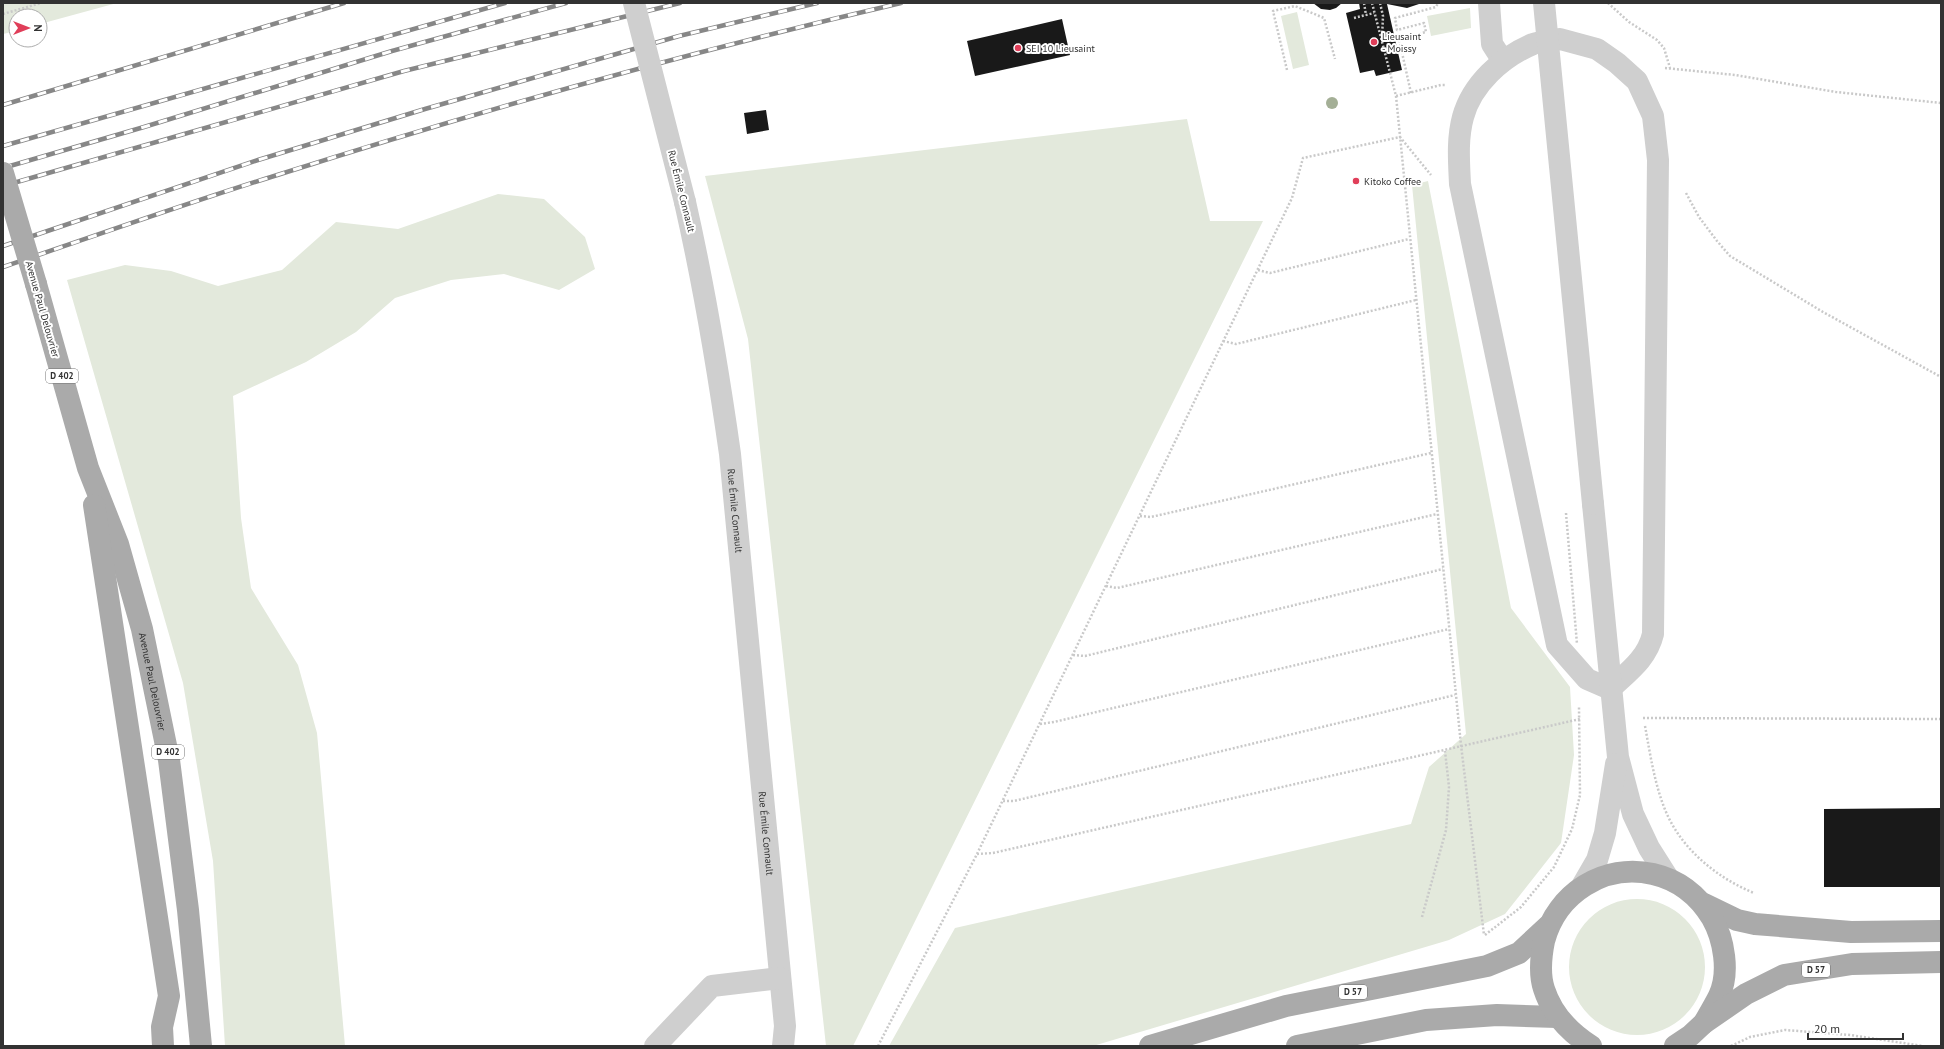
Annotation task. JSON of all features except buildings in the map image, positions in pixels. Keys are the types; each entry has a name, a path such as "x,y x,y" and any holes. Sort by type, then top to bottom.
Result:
{"main road":[{"name":"Avenue Paul Delouvrier","path":"3,173 88,468 120,551 142,629 169,760 188,910 201,1046"},
{"name":"Avenue Paul Delouvrier","path":"88,468 169,996 162,1027 163,1046"},
{"path":"1591,1046 1572,1034 1557,1017 1544,988 1540,957 1548,926 1562,904 1582,886 1609,874 1639,871 1668,878 1687,889 1704,904 1737,920 1755,924 1851,932 1941,931"},
{"path":"1675,1046 1690,1036 1704,1023 1719,995 1725,963 1719,932 1704,904"},
{"name":"D 57","path":"1150,1046 1286,1006 1487,966 1519,953 1548,926"},
{"name":"D 57","path":"1704,1023 1746,994 1784,975 1852,964 1941,962"},
{"path":"169,996 176,1033 176,1046"},
{"path":"1297,1046 1426,1020 1497,1015 1557,1017"}],"street":[{"name":"Rue Émile Connault","path":"634,3 685,202 704,290 718,368 730,454 786,1039"},
{"path":"1489,3 1492,44 1503,61"},
{"path":"1544,3 1610,689 1618,756 1633,814 1649,848 1668,878"},
{"path":"1560,39 1597,49 1617,63 1637,81 1653,116 1658,160 1653,626 1650,643 1638,664 1610,689 1588,678 1557,645 1460,184 1459,149 1463,117 1480,83 1503,61 1534,44 1560,39"},
{"path":"1582,886 1597,860 1605,834 1618,756"},
{"path":"655,1046 712,986 780,978"}],"path":[{"path":"3,14 41,3"},
{"path":"1362,16 1367,15 1364,3"},
{"path":"1372,3 1396,96 1409,239 1461,745 1484,935 1521,906 1554,867 1572,829 1580,795 1580,719 1577,687 1578,669"},
{"path":"1380,3 1383,16 1382,40"},
{"path":"1411,92 1399,39 1426,32 1424,23 1397,30 1394,18 1436,7 1438,3"},
{"path":"1608,3 1629,22 1657,40 1664,48 1670,69"},
{"path":"1287,70 1273,11 1295,6 1324,18 1335,59"},
{"path":"1354,18 1374,13"},
{"path":"1665,68 1735,75 1836,92 1941,103"},
{"path":"1396,96 1441,85 1448,86"},
{"path":"1400,137 1434,180"},
{"path":"878,1046 1003,801 1258,270 1292,198 1303,158 1400,137"},
{"path":"1684,188 1699,217 1717,242 1730,256 1823,312 1941,377"},
{"path":"1258,270 1270,273 1409,239"},
{"path":"1223,341 1236,344 1416,300"},
{"path":"1140,516 1151,517 1431,453"},
{"path":"1106,586 1117,588 1438,514"},
{"path":"1073,655 1085,656 1443,569"},
{"path":"1040,724 1054,722 1449,629"},
{"path":"1003,801 1014,801 1456,695"},
{"path":"1642,711 1664,807 1682,840 1708,866 1725,879 1760,896"},
{"path":"1643,718 1941,719"},
{"path":"977,854 1001,851 1580,719"},
{"path":"1422,917 1446,830 1449,787 1445,751"},
{"path":"1731,1046 1750,1036 1785,1030 1850,1036 1923,1046"}],"shaded area":[{"path":"3,3 117,3 48,22 48,8 8,8 8,33 3,34"},
{"path":"1470,8 1471,28 1431,36 1427,16"},
{"path":"1297,12 1309,65 1293,69 1281,16"},
{"path":"1187,119 1210,221 1263,221 853,1046 826,1046 748,339 705,176"},
{"path":"1428,181 1511,608 1570,687 1574,755 1561,843 1505,914 1449,940 1093,1046 889,1046 955,928 1411,824 1429,767 1466,734 1412,185"},
{"path":"498,194 544,199 585,237 595,269 559,290 504,274 451,280 395,298 356,332 306,362 233,396 241,518 251,588 298,665 317,733 345,1046 225,1046 213,861 183,683 67,280 125,265 171,271 218,286 282,270 336,222 398,229"},
{"path":"1630,899 1644,899 1663,904 1685,919 1700,941 1704,954 1704,980 1700,993 1685,1015 1663,1030 1644,1035 1630,1035 1611,1030 1589,1015 1574,993 1569,974 1569,960 1574,941 1589,919 1611,904"}],"railway":[{"path":"3,105 344,3"},
{"path":"3,146 505,3"},
{"path":"3,168 144,127 392,51 566,3"},
{"path":"3,186 404,71 680,3"},
{"path":"3,246 258,160 425,109 679,36 817,3"},
{"path":"3,267 237,188 505,106 663,62 901,3"}],"place":[{"name":"Lieusaint - Moissy","path":"1374,42"},
{"name":"SEI 10 Lieusaint","path":"1018,48"},
{"name":"Kitoko Coffee","path":"1356,181"}]}
